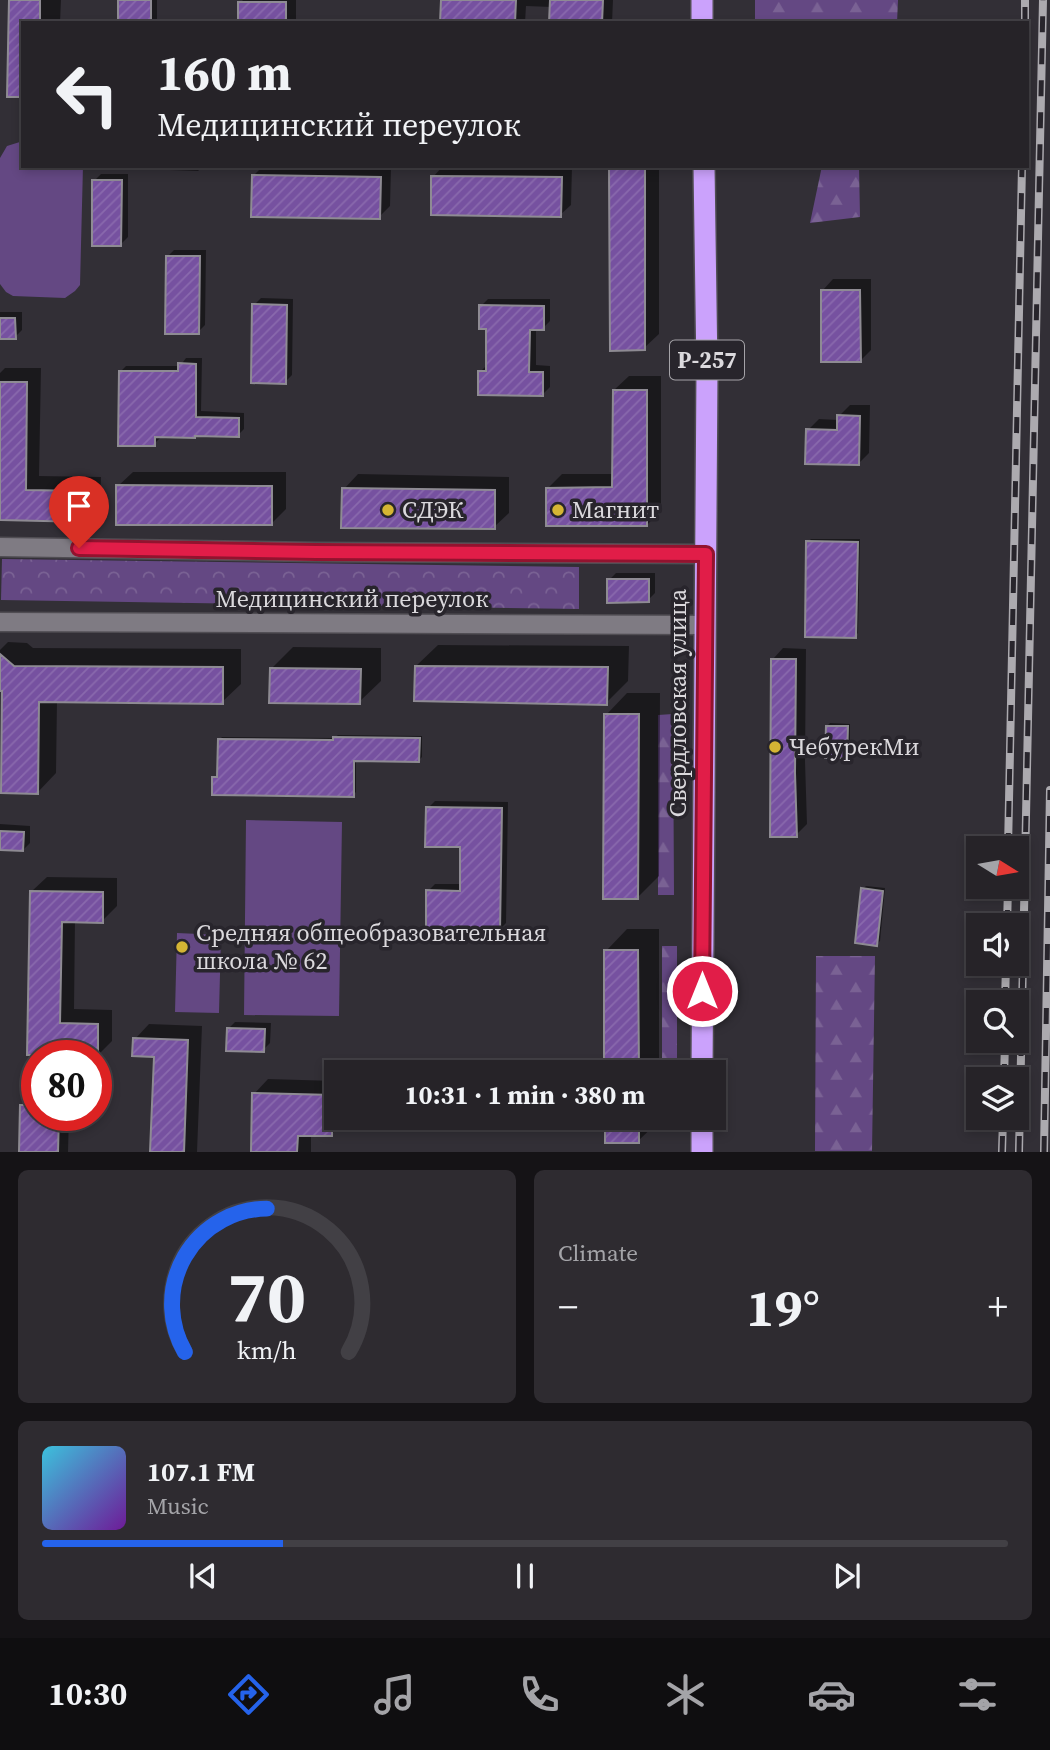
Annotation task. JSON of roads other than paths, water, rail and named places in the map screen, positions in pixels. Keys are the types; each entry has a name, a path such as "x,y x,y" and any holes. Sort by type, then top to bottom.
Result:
{"highway":[{"path":"702,0 702,21"},
{"name":"Свердловская улица","path":"702,1060 707,359 704,168"},
{"path":"702,1130 702,1152"}],"main road":[{"name":"Медицинский переулок","path":"0,547 706,554"},
{"name":"Медицинский переулок","path":"0,622 704,625"}],"railway":[{"path":"1025,0 1025,21"},
{"path":"1019,1152 1043,0"},
{"path":"1008,836 1022,168"},
{"path":"1044,1152 1050,790"},
{"path":"1007,913 1008,900"},
{"path":"1005,990 1006,976"},
{"path":"1004,1067 1005,1053"},
{"path":"1002,1152 1003,1130"}],"place":[{"name":"СДЭК","path":"388,510"},
{"name":"Магнит","path":"558,510"},
{"name":"ЧебурекМи","path":"775,747"},
{"name":"Средняя общеобразовательная школа № 62","path":"182,947"}]}
